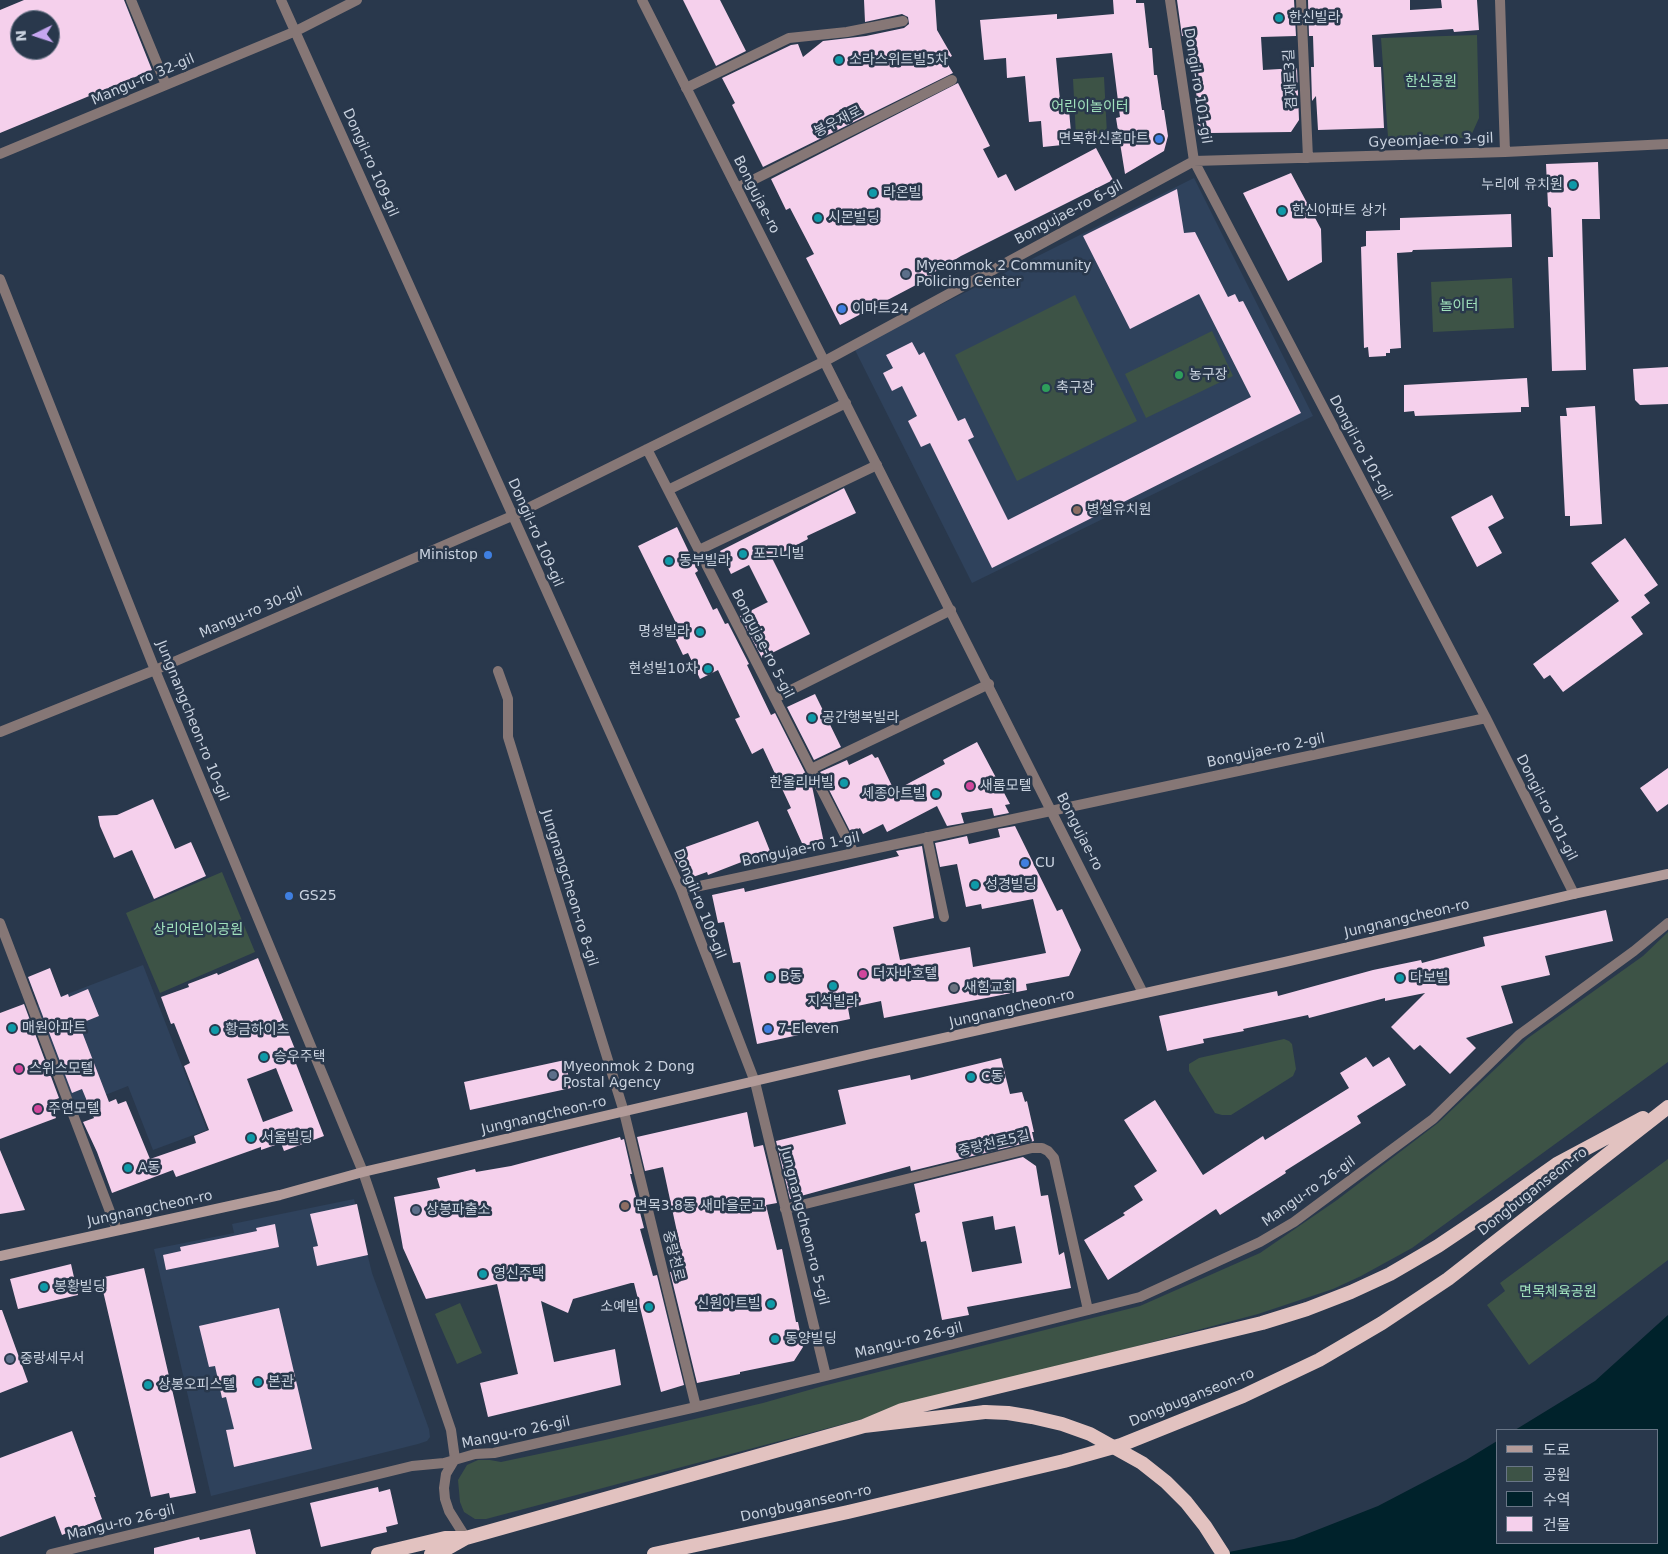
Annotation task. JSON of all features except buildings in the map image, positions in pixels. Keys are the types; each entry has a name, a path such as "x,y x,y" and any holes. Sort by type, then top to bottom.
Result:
{"highway":[{"path":"431,1554 448,1548 466,1538 864,1426 902,1410 1262,1323 1307,1309 1390,1274 1438,1246 1499,1206 1557,1164 1668,1106"},
{"name":"Dongbuganseon-ro","path":"654,1554 848,1512 1064,1461 1121,1445 1243,1396 1319,1360 1382,1323 1448,1279 1668,1106"},
{"path":"864,1426 985,1412 1024,1416 1062,1424 1090,1434 1142,1462 1186,1502 1205,1526 1223,1554"},
{"path":"378,1554 445,1538 466,1538"}],"main road":[{"name":"Jungnangcheon-ro","path":"0,1256 280,1195 363,1172 1668,874"}],"street":[{"path":"131,0 166,85"},
{"name":"Dongil-ro 109-gil","path":"281,0 681,890 755,1082"},
{"name":"Mangu-ro 32-gil","path":"0,154 296,31 357,0"},
{"name":"Bongujae-ro","path":"642,0 1143,993"},
{"name":"Dongil-ro 101-gil","path":"1170,0 1194,161 1486,718 1574,894"},
{"name":"겸재로3길","path":"1301,0 1308,158"},
{"path":"1500,0 1505,152"},
{"path":"686,88 789,38 847,32 903,21"},
{"name":"봉우재로","path":"737,188 952,80"},
{"name":"Gyeomjae-ro 3-gil","path":"1194,161 1505,152 1668,144"},
{"name":"Bongujae-ro 6-gil","path":"825,361 1194,161"},
{"name":"Jungnangcheon-ro 10-gil","path":"0,279 155,670 363,1172"},
{"path":"512,516 825,361"},
{"path":"668,490 846,403"},
{"name":"Bongujae-ro 5-gil","path":"647,449 854,852"},
{"path":"699,550 877,465"},
{"name":"Mangu-ro 30-gil","path":"0,732 155,670 512,516"},
{"path":"774,698 951,610"},
{"name":"Jungnangcheon-ro 8-gil","path":"498,671 508,699 508,738 624,1112"},
{"path":"811,769 988,684"},
{"name":"Bongujae-ro 2-gil","path":"1052,810 1486,718"},
{"name":"Bongujae-ro 1-gil","path":"681,890 1052,810"},
{"path":"926,837 944,917"},
{"path":"0,923 117,1230"},
{"name":"Mangu-ro 26-gil","path":"51,1554 412,1466 444,1464 475,1454 494,1453 696,1407 826,1376 1149,1293 1260,1242 1294,1222 1433,1119 1519,1035 1634,951 1668,923"},
{"name":"Jungnangcheon-ro 5-gil","path":"755,1082 826,1376"},
{"name":"중랑천로","path":"624,1112 696,1407"},
{"name":"중랑천로5길","path":"785,1209 1032,1148 1042,1148 1048,1151 1054,1158 1088,1310"},
{"path":"363,1172 451,1430 455,1459 446,1474 445,1500 449,1511 466,1538"}],"shaded area":[{"path":"1194,178 1313,416 972,583 854,348"},
{"path":"143,965 207,1130 153,1150 128,1086 75,1107 36,1006"},
{"path":"354,1199 372,1273 429,1429 430,1437 427,1441 418,1444 211,1496 154,1249 234,1233 232,1224"}],"green space":[{"name":"한신공원","path":"1477,35 1479,118 1470,138 1388,137 1381,38"},
{"name":"어린이놀이터","path":"1104,77 1107,134 1076,136 1073,79"},
{"name":"놀이터","path":"1512,278 1514,328 1433,332 1431,282"},
{"name":"축구장","path":"1075,295 1137,421 1017,481 955,355"},
{"name":"농구장","path":"1212,331 1233,376 1146,418 1125,374"},
{"name":"상리어린이공원","path":"222,872 255,952 160,993 126,913"},
{"path":"1668,932 1668,1062 1412,1248 1361,1276 1333,1289 1258,1314 486,1519 475,1519 464,1512 460,1502 458,1480 467,1465 478,1460 501,1462 605,1440 763,1403 823,1386 1140,1306 1260,1253 1337,1200 1438,1123 1528,1038 1643,956"},
{"path":"1284,1039 1292,1044 1296,1069 1293,1076 1231,1115 1215,1113 1189,1071 1189,1064 1199,1058"},
{"name":"면목체육공원","path":"1668,1159 1668,1260 1529,1365 1487,1305 1505,1291 1500,1283"},
{"path":"460,1303 482,1353 457,1364 435,1314"}],"water":[{"path":"1668,1315 1668,1554 1219,1554 1294,1539 1378,1506 1466,1460 1496,1442 1496,1544 1658,1544 1658,1429 1517,1429 1595,1381"}],"place":[{"name":"한신빌라","path":"1279,18"},
{"name":"소라스위트빌5차","path":"839,60"},
{"name":"면목한신홈마트","path":"1159,139"},
{"name":"누리에 유치원","path":"1573,185"},
{"name":"라온빌","path":"873,193"},
{"name":"한신아파트 상가","path":"1282,211"},
{"name":"시몬빌딩","path":"818,218"},
{"name":"Myeonmok 2 Community Policing Center","path":"906,274"},
{"name":"이마트24","path":"842,309"},
{"name":"농구장","path":"1179,375"},
{"name":"축구장","path":"1046,388"},
{"name":"병설유치원","path":"1077,510"},
{"name":"포그니빌","path":"743,554"},
{"name":"Ministop","path":"488,555"},
{"name":"동부빌라","path":"669,561"},
{"name":"명성빌라","path":"700,632"},
{"name":"현성빌10차","path":"708,669"},
{"name":"공간행복빌라","path":"812,718"},
{"name":"한울리버빌","path":"844,783"},
{"name":"새롬모텔","path":"970,786"},
{"name":"세종아트빌","path":"936,794"},
{"name":"CU","path":"1025,863"},
{"name":"성경빌딩","path":"975,885"},
{"name":"GS25","path":"289,896"},
{"name":"더자바호텔","path":"863,974"},
{"name":"B동","path":"770,977"},
{"name":"다보빌","path":"1400,978"},
{"name":"지석빌라","path":"833,986"},
{"name":"새힘교회","path":"954,988"},
{"name":"매원아파트","path":"12,1028"},
{"name":"7-Eleven","path":"768,1029"},
{"name":"황금하이츠","path":"215,1030"},
{"name":"승우주택","path":"264,1057"},
{"name":"스위스모텔","path":"19,1069"},
{"name":"Myeonmok 2 Dong Postal Agency","path":"553,1075"},
{"name":"C동","path":"971,1077"},
{"name":"주연모텔","path":"38,1109"},
{"name":"서울빌딩","path":"251,1138"},
{"name":"A동","path":"128,1168"},
{"name":"면목3.8동 새마을문고","path":"625,1206"},
{"name":"상봉파출소","path":"416,1210"},
{"name":"영신주택","path":"483,1274"},
{"name":"봉황빌딩","path":"44,1287"},
{"name":"신원아트빌","path":"771,1304"},
{"name":"소예빌","path":"649,1307"},
{"name":"동양빌딩","path":"775,1339"},
{"name":"중랑세무서","path":"10,1359"},
{"name":"본관","path":"258,1382"},
{"name":"상봉오피스텔","path":"148,1385"}]}
